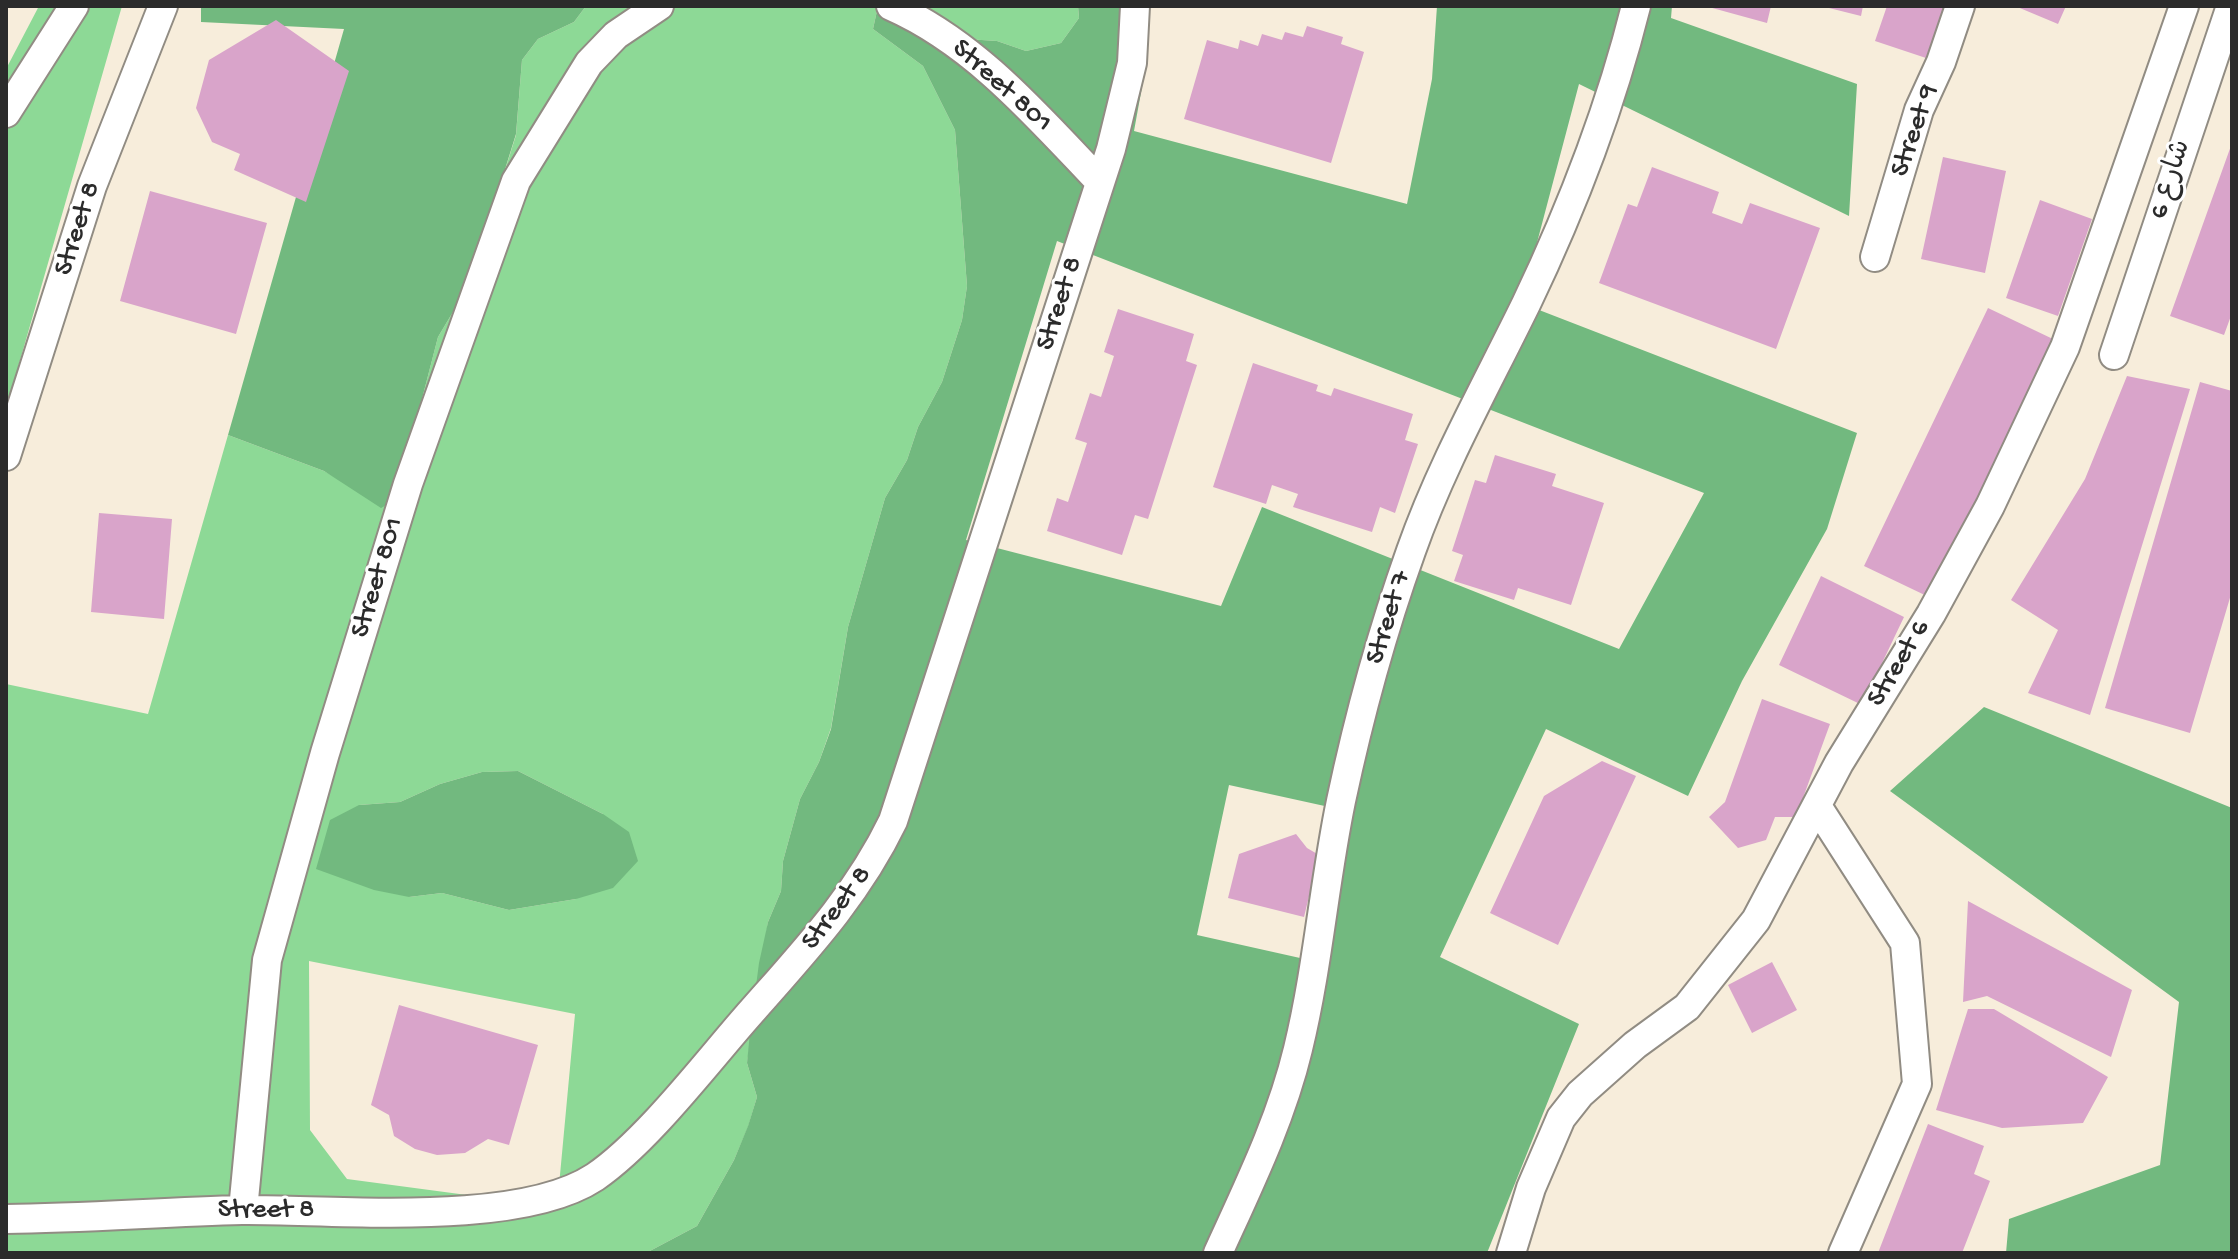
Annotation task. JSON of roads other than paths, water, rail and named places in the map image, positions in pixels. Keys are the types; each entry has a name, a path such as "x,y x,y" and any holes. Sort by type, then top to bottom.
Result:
{"street":[{"path":"6,113 74,6"},
{"name":"Street 8","path":"6,456 92,186 163,6"},
{"name":"Street 801","path":"243,1210 267,960 408,484 516,181 589,63 616,35 659,6"},
{"name":"Street 801","path":"891,6 935,30 1006,86 1100,182"},
{"name":"Street 8","path":"6,1219 243,1210 362,1213 457,1210 529,1201 594,1178 624,1152 690,1083 810,949 874,861 893,821 1100,182 1132,63 1135,6"},
{"name":"Street 7","path":"1218,1253 1277,1117 1298,1053 1312,986 1341,802 1362,711 1412,549 1441,477 1565,219 1618,74 1636,6"},
{"name":"Street 9","path":"1875,257 1919,110 1941,62 1960,6"},
{"name":"Street 6","path":"1511,1253 1531,1188 1561,1118 1580,1094 1635,1045 1687,1007 1712,980 1756,920 1817,806 1931,614 2043,398 2095,264 2184,6"},
{"name":"شارع 6","path":"2114,355 2231,6"},
{"path":"1817,806 1905,943 1917,1084 1843,1253"}]}
